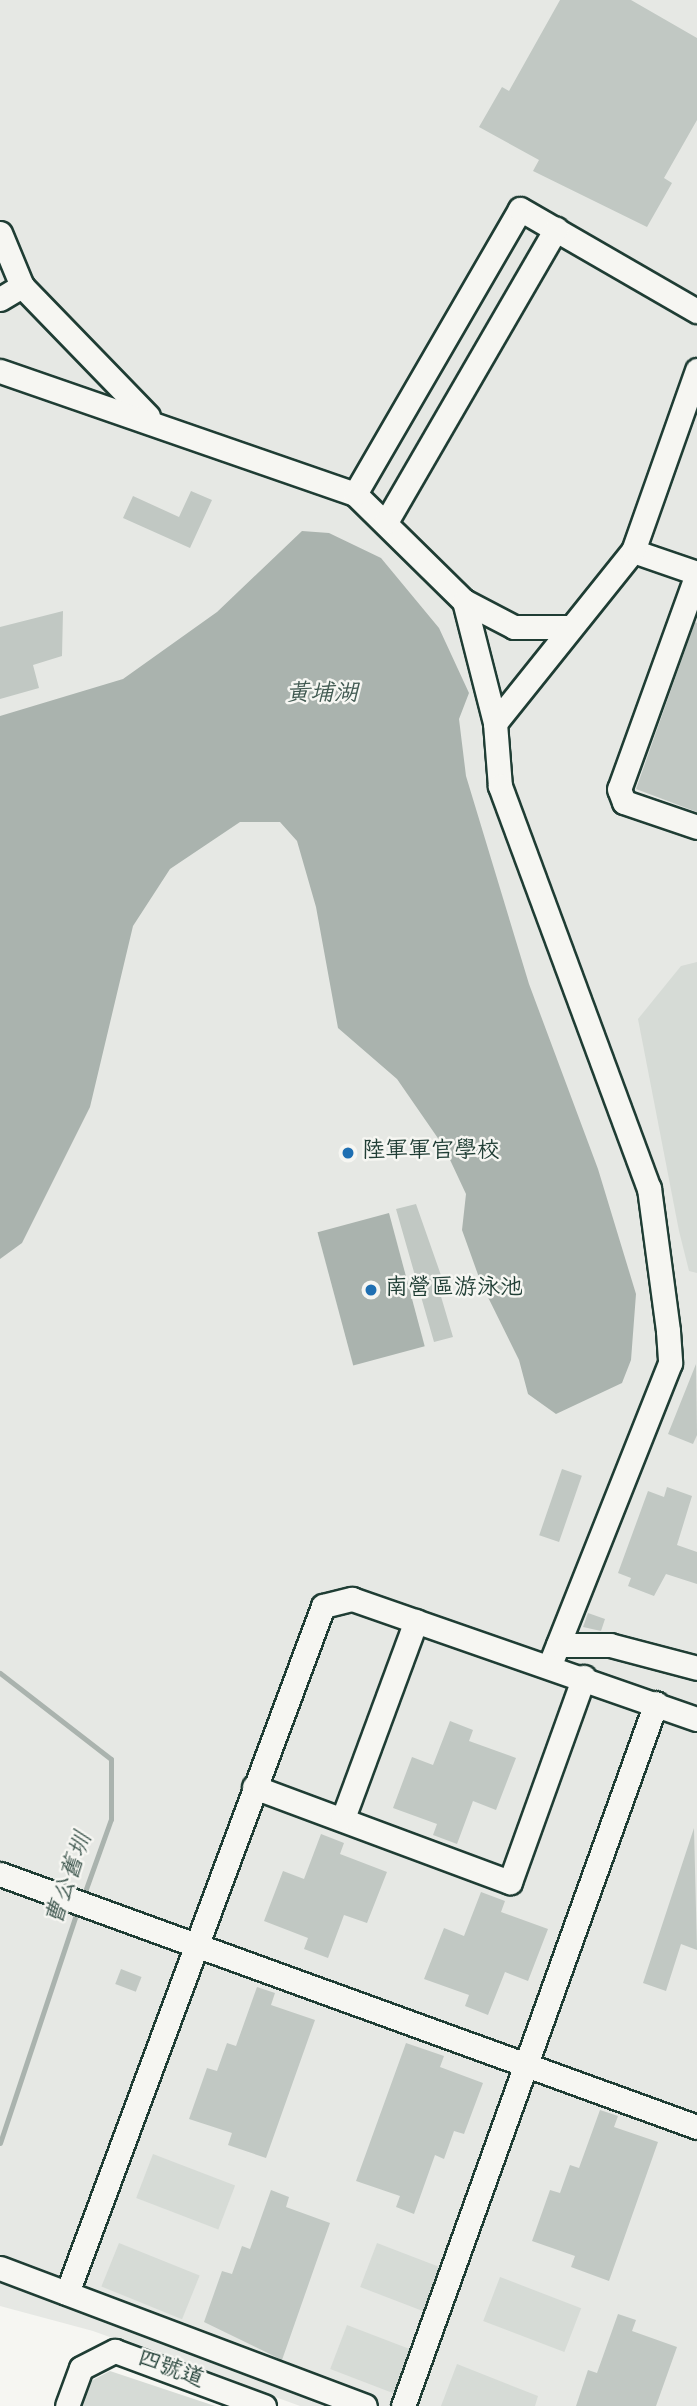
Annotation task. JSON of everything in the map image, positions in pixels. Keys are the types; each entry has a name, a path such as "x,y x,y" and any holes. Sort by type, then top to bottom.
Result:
{"street":[{"path":"355,494 520,209 697,311"},
{"path":"386,522 556,229"},
{"path":"0,233 23,286 150,419"},
{"path":"0,299 23,286"},
{"path":"495,723 567,627 632,551 697,370"},
{"path":"0,371 150,419 355,494 464,601 514,627 567,627"},
{"path":"632,551 697,574 618,789 624,802 697,827"},
{"path":"464,601 495,723 500,786 649,1188 669,1353 554,1655"},
{"path":"67,2293 323,1606 352,1599 416,1621 554,1655 584,1677 697,1719"},
{"path":"343,1818 416,1621"},
{"path":"554,1655 610,1645 697,1668"},
{"path":"254,1787 510,1882 584,1677"},
{"path":"403,2406 523,2064 656,1703"},
{"path":"0,1874 697,2127"},
{"path":"0,2268 365,2406"},
{"name":"四號道","path":"67,2406 81,2368 115,2351 264,2406"}],"shaded area":[{"name":"陸軍軍官學校","path":"0,0 697,0 697,2406 300,2406 93,2331 0,2306"},
{"path":"697,962 697,1273 689,1271 679,1231 638,1019 681,966"},
{"path":"153,2154 235,2186 218,2229 136,2198"},
{"path":"119,2243 200,2276 182,2319 101,2287"},
{"path":"377,2243 459,2275 442,2318 360,2287"},
{"path":"500,2277 581,2308 564,2352 483,2321"},
{"path":"347,2325 429,2357 412,2400 330,2369"},
{"path":"457,2364 538,2396 535,2406 441,2406"},
{"path":"110,2371 215,2406 81,2406 91,2381"}],"water":[{"name":"黃埔湖","path":"302,531 329,533 381,558 439,628 469,693 459,719 466,776 529,984 598,1169 636,1294 631,1360 622,1383 556,1414 528,1394 519,1360 481,1283 462,1230 466,1194 444,1147 397,1079 338,1028 316,907 297,841 280,822 240,822 170,869 133,926 90,1107 22,1243 0,1259 0,716 123,679 217,612"},
{"name":"南營區游泳池","path":"389,1213 425,1346 353,1365 318,1232"}],"building":[{"path":"560,0 631,0 697,38 697,120 664,178 672,183 647,227 533,171 539,160 479,127 502,87 509,91"},
{"path":"191,491 212,500 190,548 123,518 133,496 179,517"},
{"path":"63,611 62,656 33,665 39,688 0,699 0,627"},
{"path":"695,622 697,623 697,812 636,789"},
{"path":"416,1204 443,1281 437,1283 453,1337 434,1342 396,1209"},
{"path":"696,1364 697,1435 693,1444 668,1434"},
{"path":"562,1469 582,1476 559,1542 539,1535"},
{"path":"667,1487 692,1496 677,1545 697,1552 697,1584 666,1574 654,1596 628,1586 631,1578 618,1573 648,1491 664,1497"},
{"path":"588,1613 605,1619 601,1631 583,1627"},
{"path":"450,1721 473,1730 469,1741 516,1758 496,1810 473,1801 457,1844 433,1835 437,1824 393,1808 412,1757 433,1765"},
{"path":"694,1828 697,1950 681,1944 666,1991 643,1983"},
{"path":"321,1834 344,1843 340,1854 387,1872 367,1923 344,1915 328,1958 304,1949 308,1938 264,1921 283,1871 304,1879"},
{"path":"481,1892 505,1901 501,1912 548,1929 528,1981 505,1972 488,2015 465,2006 469,1995 424,1979 444,1928 464,1936"},
{"path":"121,1969 142,1977 136,1992 115,1984"},
{"path":"257,1987 275,1993 271,2005 315,2020 266,2158 228,2145 232,2133 189,2119 207,2068 217,2071 227,2043 236,2046"},
{"path":"406,2043 444,2056 440,2067 483,2083 464,2134 454,2131 444,2159 435,2155 414,2214 396,2207 400,2196 356,2181"},
{"path":"600,2110 618,2116 614,2127 658,2142 609,2281 571,2267 575,2256 532,2241 550,2190 560,2193 570,2165 579,2168"},
{"path":"271,2190 289,2197 286,2207 330,2223 282,2360 204,2322 222,2271 232,2274 242,2246 250,2249"},
{"path":"618,2314 636,2320 632,2331 677,2347 656,2406 576,2406 588,2370 597,2373"}],"waterway":[{"name":"曹公舊圳","path":"0,1673 111,1759 111,1819 83,1897"},
{"name":"曹公舊圳","path":"0,2143 78,1909"}],"place":[{"name":"陸軍軍官學校","path":"348,1153"},
{"name":"南營區游泳池","path":"371,1290"}]}
